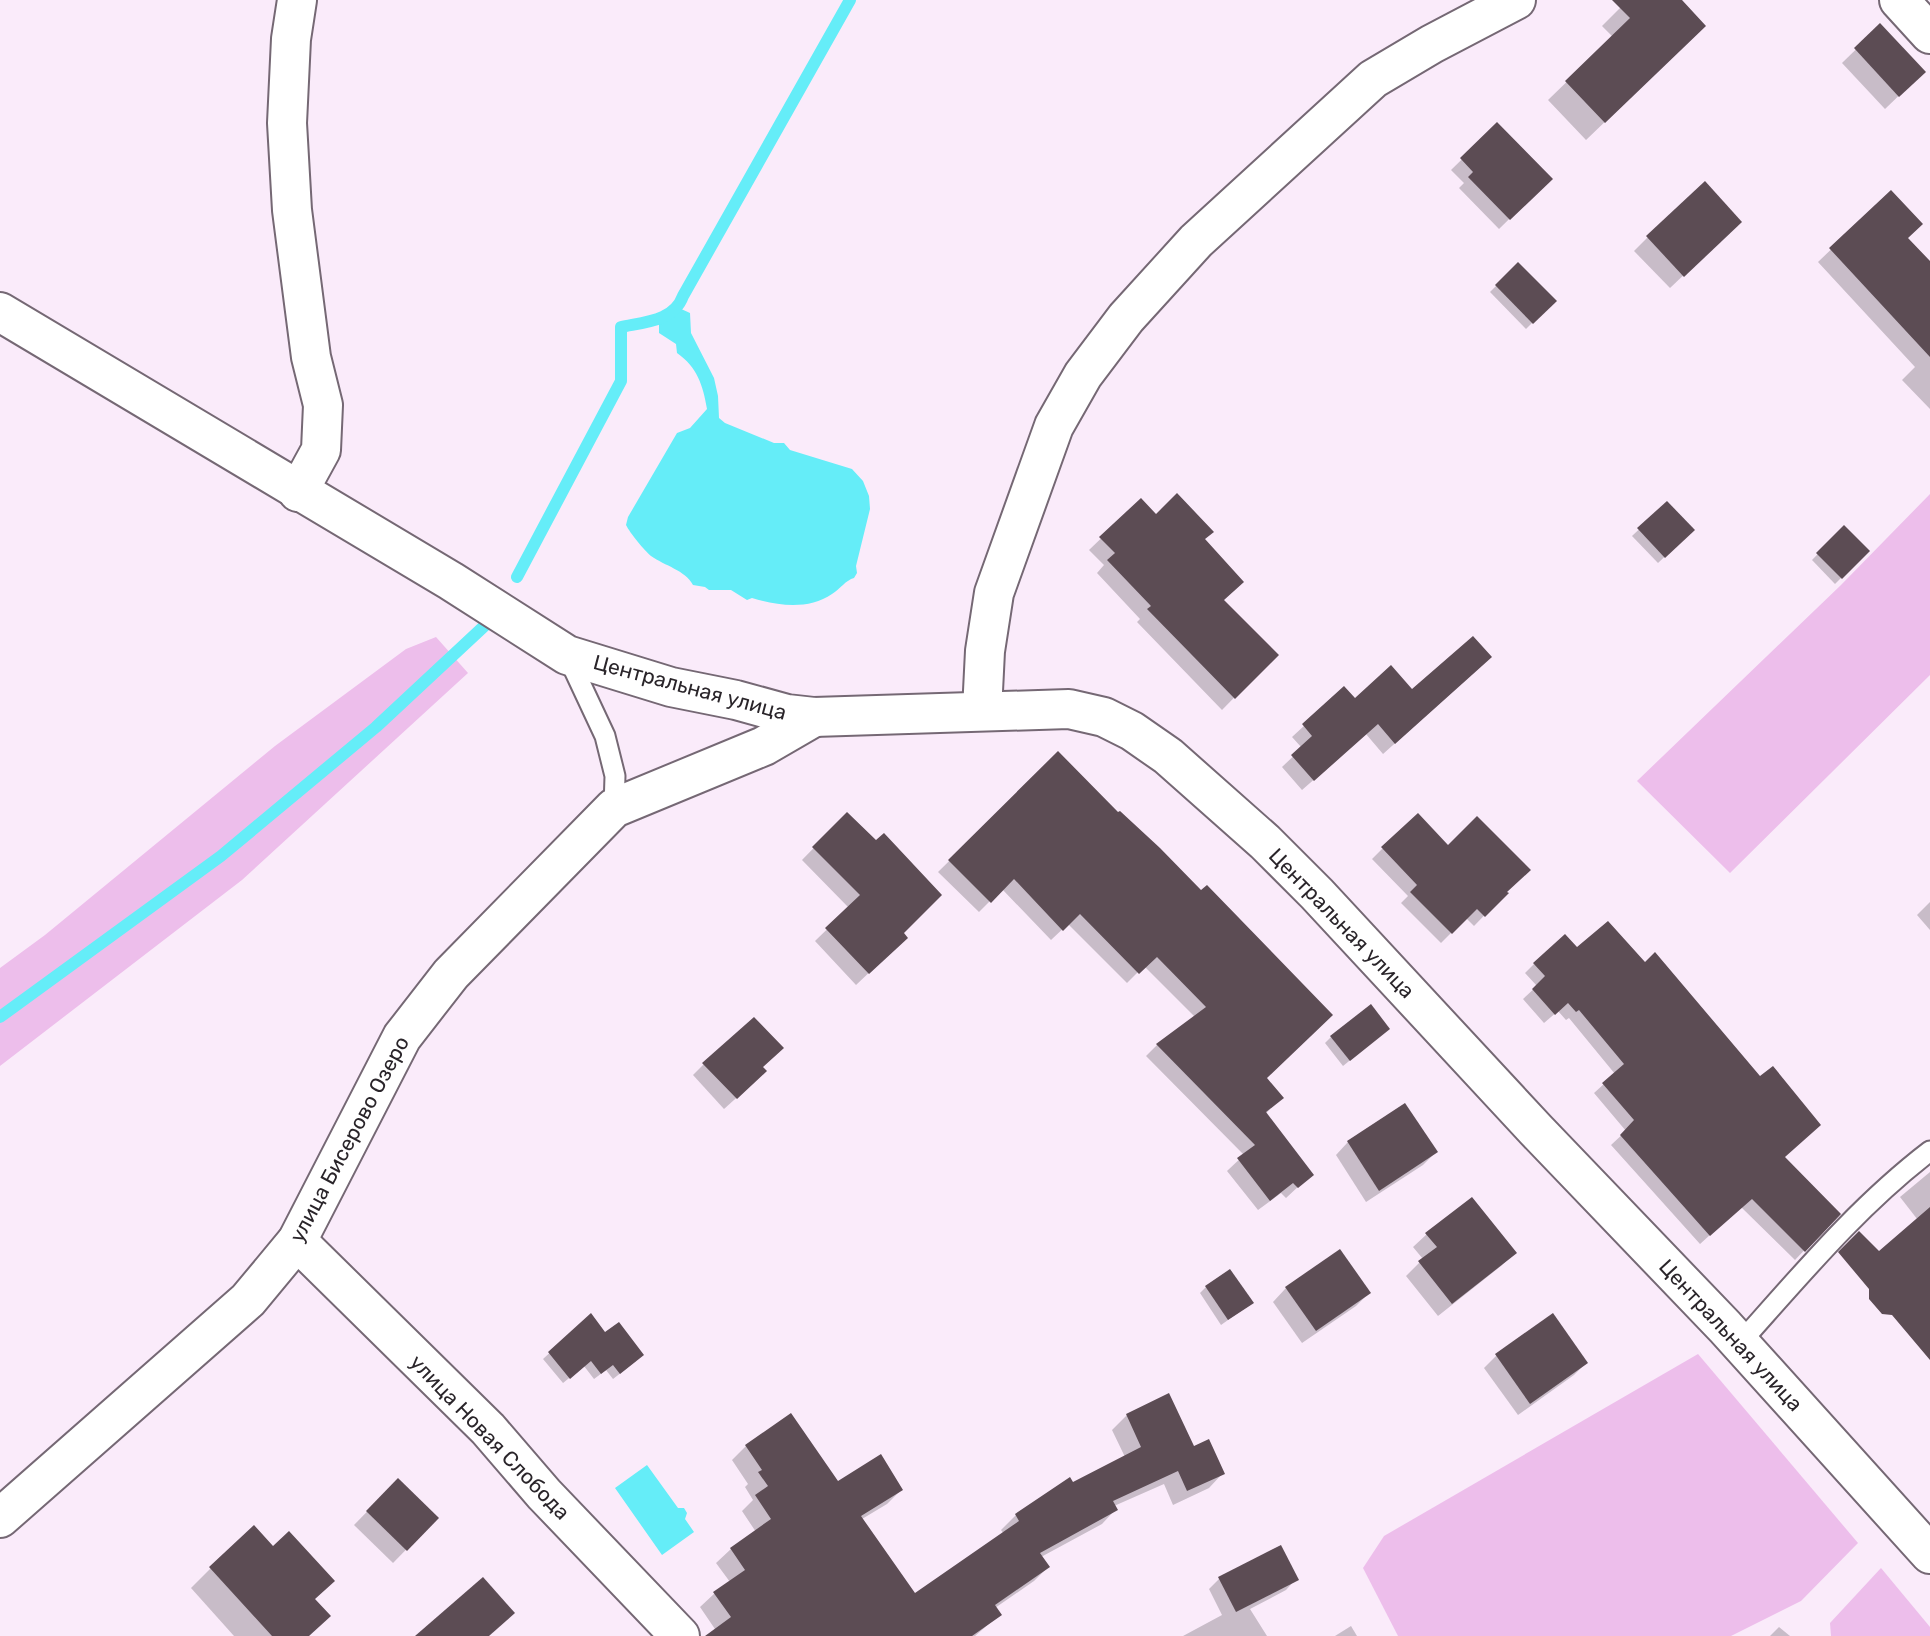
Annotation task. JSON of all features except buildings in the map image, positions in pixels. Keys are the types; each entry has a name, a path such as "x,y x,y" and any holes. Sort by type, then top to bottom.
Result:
{"street":[{"path":"297,0 291,39 287,123 292,210 311,357 323,405 321,450 299,492"},
{"path":"982,711 985,651 994,593 1054,426 1083,375 1126,318 1196,241 1373,79 1432,44 1516,0"},
{"path":"1899,0 1930,34"},
{"name":"Центральная улица","path":"0,312 451,581 567,655 671,687 787,714 814,717 1069,709 1104,717 1132,731 1168,757 1265,842 1317,894 1536,1130 1740,1343 1930,1554"},
{"name":"улица Бисерово Озеро","path":"0,1518 248,1300 298,1241 402,1037 451,974 614,808 764,746 814,717"},
{"name":"улица Новая Слобода","path":"298,1241 488,1429 544,1494 680,1636"}],"lane":[{"path":"567,655 605,736 614,776 614,808"},
{"path":"1740,1343 1822,1251 1894,1178 1930,1151"}],"shaded area":[{"path":"1930,494 1930,675 1730,873 1637,781 1841,585"},
{"path":"436,637 468,673 242,880 0,1066 0,968 45,935 275,746 406,649"},
{"path":"1698,1354 1858,1543 1801,1601 1731,1636 1398,1636 1363,1568 1384,1536"},
{"path":"1881,1568 1930,1627 1930,1636 1831,1636 1830,1623"}],"water":[{"path":"679,308 690,313 691,333 714,378 719,418 774,443 784,443 790,450 852,469 863,481 869,496 870,509 856,566 857,573 854,578 823,599 793,605 772,603 752,598 747,600 731,590 709,590 693,585 680,572 651,556 626,525 628,517 677,433 690,428 707,409 701,384 690,364 677,353 676,344 659,333 659,319"},
{"path":"647,1465 678,1508 684,1508 687,1513 685,1519 694,1532 662,1555 615,1488"}],"waterway":[{"path":"517,577 621,381 621,327 658,319 673,311 679,304 850,0"},
{"path":"0,1017 221,856 376,727 494,617"}]}
